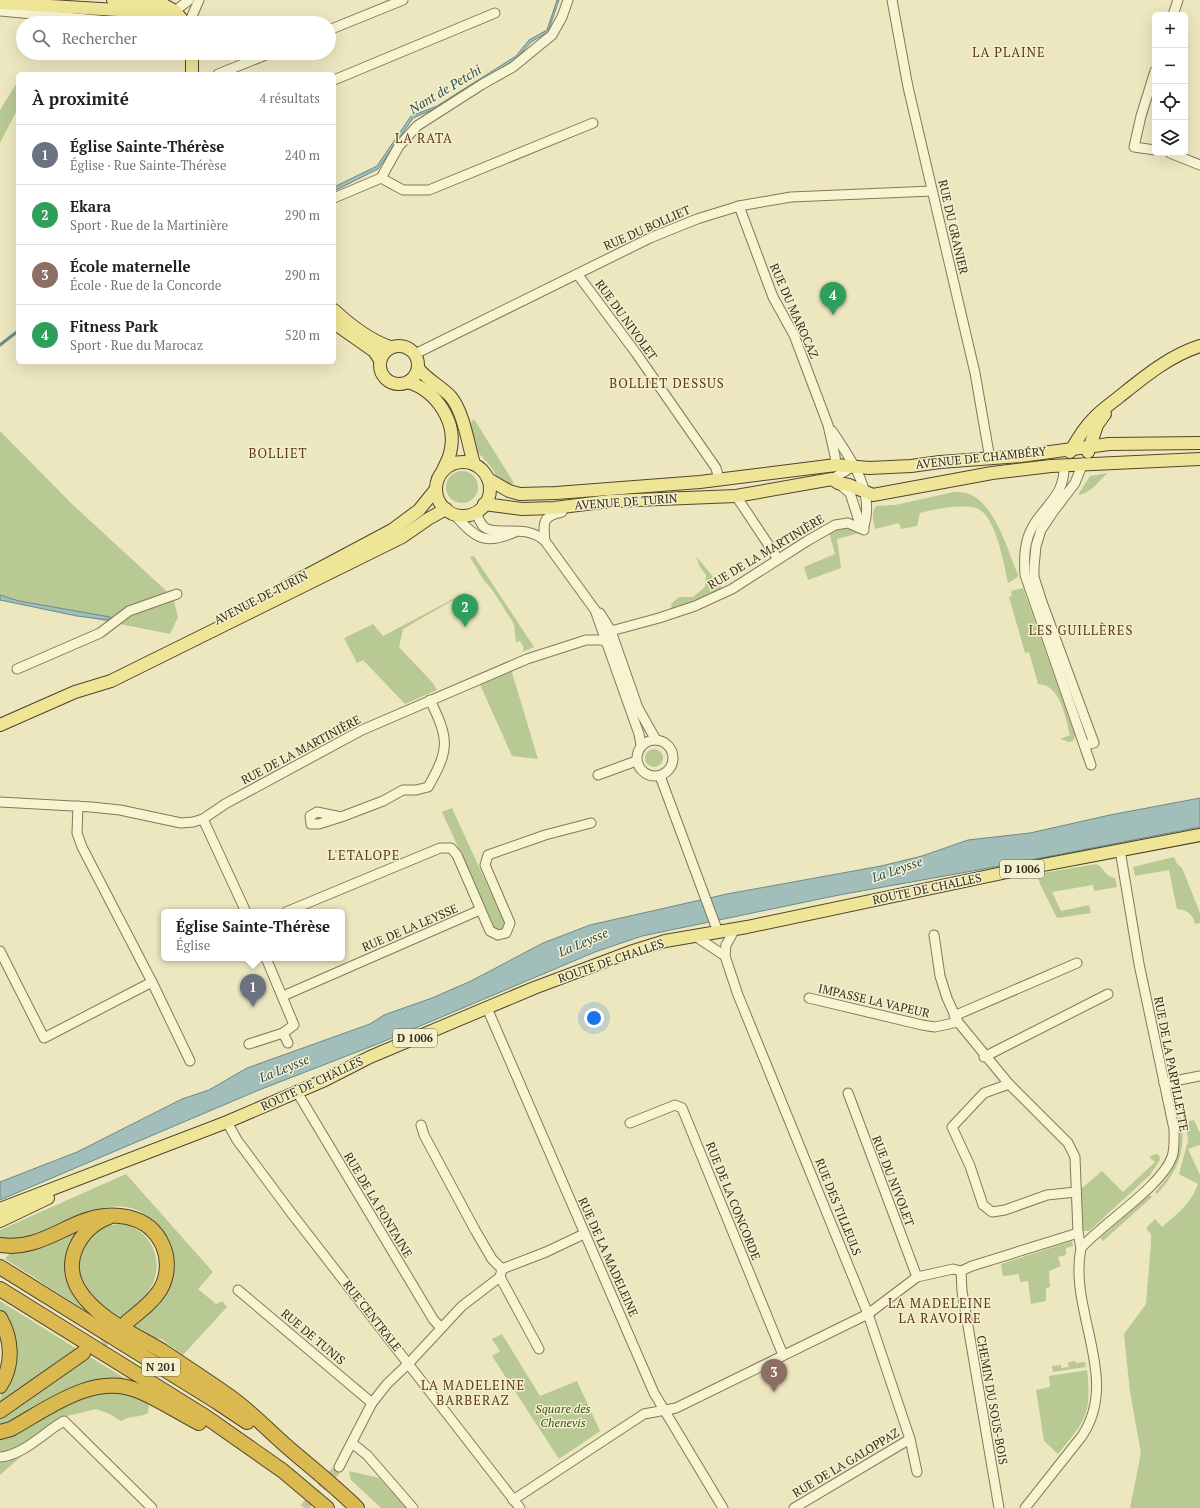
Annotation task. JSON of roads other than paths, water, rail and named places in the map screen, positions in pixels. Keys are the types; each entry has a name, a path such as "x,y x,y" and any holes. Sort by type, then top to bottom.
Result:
{"highway":[{"path":"109,1217 97,1222 86,1232 78,1241 73,1253 73,1278 85,1298 114,1321 231,1398 317,1473"},
{"path":"0,1245 17,1246 31,1244 81,1222 109,1217 129,1217 146,1224 162,1243 167,1259 166,1275 159,1291 152,1301 127,1322"},
{"name":"N 201","path":"0,1267 217,1402 317,1473 357,1508"},
{"name":"N 201","path":"0,1289 206,1417 259,1454 327,1508"},
{"path":"0,1318 7,1332 10,1355 5,1377 0,1386"},
{"path":"0,1411 83,1353"},
{"path":"0,1432 11,1429 74,1394 106,1386 120,1387 136,1390 259,1454"}],"main road":[{"path":"113,0 162,4 172,16"},
{"path":"0,3 151,12 166,16"},
{"path":"185,60 185,72"},
{"path":"192,60 192,72"},
{"path":"336,312 342,318 381,344 390,347"},
{"path":"336,324 374,351 380,360"},
{"path":"396,345 407,347 415,354 418,368 422,374 451,397 462,417 467,442 474,464 488,479 489,490 480,508 461,515 450,512 440,504 436,489 439,476 450,454 450,425 445,411 434,399 416,384 408,382 398,384 389,381 380,370 380,360 386,350 390,347 396,345"},
{"path":"1068,456 1078,437 1093,418 1157,367 1175,356 1200,346"},
{"path":"408,382 413,378 418,368"},
{"path":"1084,461 1097,426 1118,398"},
{"name":"AVENUE DE CHAMBÉRY","path":"842,485 864,493 880,494 992,473 1068,456 1090,446 1133,443 1200,443"},
{"name":"AVENUE DE CHAMBÉRY","path":"762,474 836,465 860,469 990,459 1068,456 1084,461 1200,459"},
{"path":"442,471 449,465 457,462 474,464"},
{"name":"AVENUE DE TURIN","path":"488,479 509,491 520,494 676,484 762,474"},
{"name":"AVENUE DE TURIN","path":"480,508 554,508 610,501 736,496 767,489 842,485"},
{"name":"AVENUE DE TURIN","path":"0,725 75,692 107,674 209,623 281,589 392,530 420,510 436,489"},
{"name":"AVENUE DE TURIN","path":"75,692 111,681 402,537 428,519 450,512"},
{"path":"187,644 209,623"},
{"name":"ROUTE DE CHALLES","path":"0,1209 227,1122 297,1092 370,1057 487,1008 630,952 695,936 716,926 735,929 1012,871 1200,835"},
{"name":"ROUTE DE CHALLES","path":"0,1221 121,1162"}],"street":[{"path":"176,16 189,0"},
{"path":"192,16 199,0"},
{"path":"336,27 404,0"},
{"path":"336,197 381,178 399,146 418,126 481,85 513,67 552,35 562,17 568,0"},
{"name":"RUE DU GRANIER","path":"892,0 908,87 975,373 986,427 990,459"},
{"path":"1174,12 1178,0"},
{"path":"0,11 54,16"},
{"path":"336,79 495,14"},
{"path":"223,72 253,60"},
{"path":"1152,81 1141,116 1134,147 1152,150"},
{"path":"381,178 403,190 429,190 593,123"},
{"path":"1178,156 1200,165"},
{"name":"RUE DU BOLLIET","path":"415,354 674,227 739,206 791,197 932,191"},
{"name":"RUE DU MAROCAZ","path":"739,206 773,297 794,335 828,424 836,456 836,465"},
{"name":"RUE DU NIVOLET","path":"578,275 636,353 712,462 716,468 719,479"},
{"name":"RUE DU MAROCAZ","path":"828,424 860,469 866,519 864,526 859,521 842,485"},
{"path":"1068,456 1065,478 1060,491 1032,527 1026,543 1024,560 1026,581 1091,765"},
{"path":"1084,461 1075,483 1047,521 1036,546 1034,577 1094,743 1085,745"},
{"path":"842,485 860,469"},
{"path":"842,485 860,469"},
{"path":"736,496 778,559"},
{"path":"545,541 544,523 551,514 601,506 610,501"},
{"path":"480,508 483,526 490,530 533,532 545,541 595,610 639,734 641,745"},
{"path":"450,512 472,533 480,538 497,539 517,531"},
{"name":"RUE DE LA MARTINIÈRE","path":"611,630 659,618 695,606 732,589 778,559 835,525 848,523 864,530"},
{"path":"1026,581 1042,602"},
{"path":"17,669 100,633 129,611 177,594"},
{"path":"595,610 600,613 611,630 615,647 638,708 656,740"},
{"name":"RUE DE LA MARTINIÈRE","path":"0,802 120,810 181,823 203,819 225,804 342,741 430,700 536,655 586,640 605,641"},
{"path":"605,641 615,647"},
{"path":"340,818 382,801 403,790 416,790 428,787 438,770 445,746 442,725 430,700"},
{"path":"620,767 642,771 650,776 660,776 672,765 673,754 667,744 656,740 646,742 641,745 636,755 636,760 642,771"},
{"path":"598,775 636,760"},
{"path":"660,776 698,882 716,926"},
{"path":"78,806 78,838 152,982 190,1061"},
{"path":"203,819 245,909"},
{"path":"293,909 440,848 451,848 457,855 490,931 498,935 506,933 510,923 485,865 488,855 545,835 591,823"},
{"name":"RUE DE LA PARPILLETTE","path":"1081,1248 1156,1181 1172,1158 1174,1145 1174,1129 1139,964 1120,850"},
{"name":"RUE DE LA LEYSSE","path":"283,996 480,910"},
{"path":"695,936 725,956 726,945 735,929"},
{"path":"934,935 940,976 956,1019 984,1057 1068,1143 1075,1157 1078,1233 1081,1248 1078,1272 1097,1378 1096,1406 1090,1425 1025,1508"},
{"path":"0,951 44,1038 152,982"},
{"name":"RUE DES TILLEULS","path":"725,956 738,995 868,1314 910,1439 917,1472"},
{"path":"249,1044 283,1033 294,1025 267,961"},
{"name":"IMPASSE LA VAPEUR","path":"809,998 922,1025 946,1026 956,1019 1076,963"},
{"path":"984,1057 1108,994"},
{"name":"RUE DE LA MADELEINE","path":"487,1008 654,1393 723,1508"},
{"path":"283,1033 288,1043"},
{"path":"1164,1083 1200,1076"},
{"path":"1009,1084 984,1093 952,1127 970,1166 983,1205 992,1212 1005,1210 1047,1195 1076,1192"},
{"name":"RUE DE LA FONTAINE","path":"297,1092 433,1319 441,1328"},
{"name":"RUE DU NIVOLET","path":"848,1093 917,1277"},
{"name":"RUE DE LA CONCORDE","path":"630,1123 675,1105 682,1108 783,1355"},
{"name":"RUE CENTRALE","path":"227,1122 237,1140 292,1214 520,1508"},
{"path":"421,1125 424,1135 475,1230 501,1273 539,1349"},
{"path":"513,1500 644,1414 676,1408 868,1314 917,1277 953,1269 962,1271 972,1266 1078,1233"},
{"path":"339,1467 372,1403 387,1384 409,1363 462,1306 501,1273 584,1234"},
{"name":"CHEMIN DU SOUS-BOIS","path":"962,1271 962,1291 999,1508"},
{"name":"RUE DE TUNIS","path":"238,1290 372,1403"},
{"path":"0,1457 6,1457 22,1449 64,1421 152,1508"},
{"name":"RUE DE LA GALOPPAZ","path":"794,1508 910,1439"},
{"path":"352,1443 367,1455 413,1508"}],"water":[{"path":"557,0 559,0 548,32 531,42 516,59 439,107 413,118 378,169 336,190 336,186 377,166 411,116 437,106 516,56 529,40 547,30"},
{"path":"0,595 19,601 111,618 108,620 77,616 0,600"},
{"name":"La Leysse","path":"1200,798 1200,827 1000,866 839,895 642,936 595,952 380,1043 259,1090 0,1200 0,1182 77,1152 182,1099 209,1090 247,1068 370,1024 384,1015 432,998 471,981 543,943 590,925 727,894 881,866 922,856 968,840 1030,833 1110,815"}],"waterway":[{"name":"Nant de Petchi","path":"0,345 16,333"}],"tunnel":[{"path":"84,1353 119,1328"},
{"path":"304,1508 339,1467"}],"place":[{"name":"Fitness Park","path":"833,315"},
{"name":"Ekara","path":"465,627"},
{"name":"Église Sainte-Thérèse","path":"253,1007"},
{"name":"École maternelle","path":"774,1392"}],"district":[{"name":"LA PLAINE","path":"1009,52"},
{"name":"LA RATA","path":"424,138"},
{"name":"BOLLIET DESSUS","path":"667,383"},
{"name":"BOLLIET","path":"278,453"},
{"name":"LES GUILLÈRES","path":"1081,630"},
{"name":"L'ETALOPE","path":"364,855"},
{"name":"LA MADELEINE LA RAVOIRE","path":"940,1310"},
{"name":"LA MADELEINE BARBERAZ","path":"473,1392"}],"park label":[{"name":"Square des Chenevis","path":"563,1416"}]}
